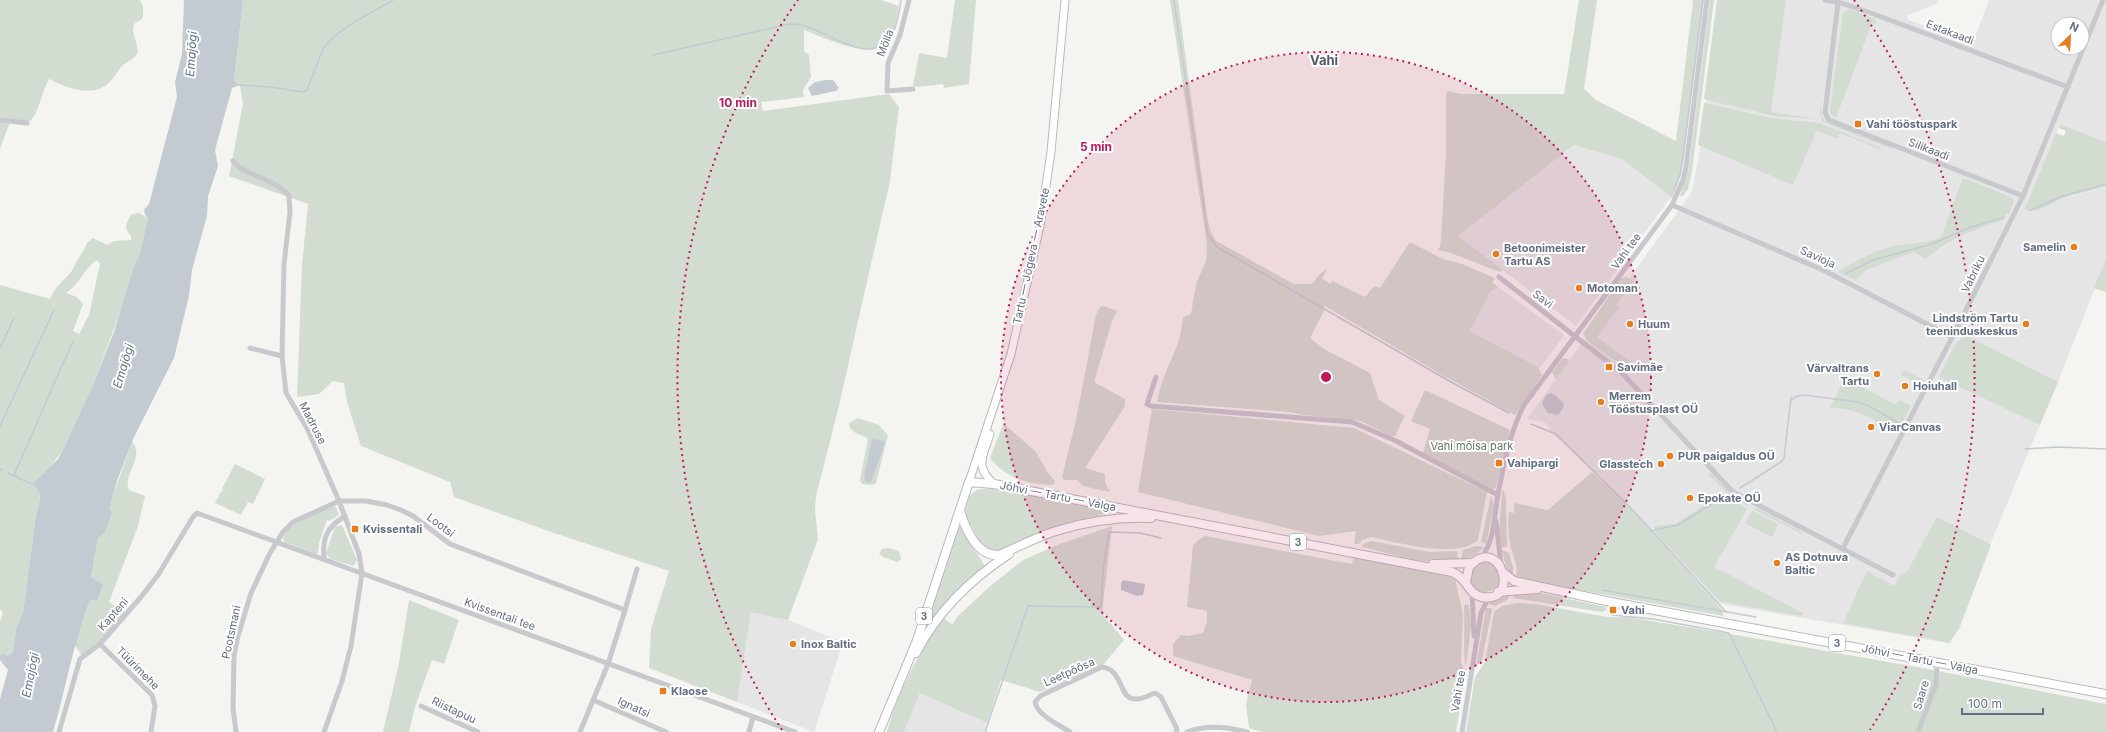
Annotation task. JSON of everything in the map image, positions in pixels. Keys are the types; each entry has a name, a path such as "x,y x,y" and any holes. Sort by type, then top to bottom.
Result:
{"highway":[{"name":"Jõhvi — Tartu — Valga","path":"969,482 994,484 1452,572 1462,576 1472,592"},
{"name":"3","path":"879,732 916,643 969,482"},
{"path":"960,511 964,523 979,548 992,556 999,555 1063,529 1116,518 1146,518 1188,521"},
{"path":"897,689 920,645 950,605 988,569 1034,540"},
{"name":"Jõhvi — Tartu — Valga","path":"1408,563 1442,565 1473,563 1482,558 1492,559 1514,581 1568,593 2106,694"},
{"path":"1466,582 1467,571 1473,563"},
{"path":"1498,592 1504,584 1503,570"},
{"name":"Jõhvi — Tartu — Valga","path":"1489,597 1498,592 1538,589 1568,593"},
{"path":"1472,592 1477,595 1489,597"}],"main road":[{"name":"Tartu — Jõgeva — Aravete","path":"969,482 1013,345 1040,226 1051,152 1065,0"},
{"path":"994,408 995,418 981,465 985,475 994,484"}],"street":[{"name":"Mölla","path":"909,0 900,35 888,63 887,91 913,89"},
{"name":"Vahi tee","path":"1482,558 1489,546 1498,495 1517,418 1533,392 1672,205 1683,180 1686,167 1707,0"},
{"name":"Estakaadi","path":"1825,0 1838,2 2068,86"},
{"name":"Vabriku","path":"1844,548 2023,196 2103,0"},
{"name":"Silikaadi","path":"1838,2 1825,113 1828,120 2023,196"},
{"path":"0,120 27,123"},
{"name":"Madruse","path":"233,161 242,169 266,179 289,196 290,212 283,275 282,356 286,393 307,428 345,516 359,554 362,573"},
{"name":"Savioja","path":"1672,205 1825,271 1952,337"},
{"name":"Savi","path":"1499,277 1576,336"},
{"path":"1576,336 1622,373 1733,492 1844,548 1893,575"},
{"path":"250,348 282,356"},
{"path":"1156,378 1147,404 1151,406 1352,422 1394,440 1498,495"},
{"name":"Lootsi","path":"276,542 283,532 294,522 339,502 366,501 387,505 413,516 450,544 625,610"},
{"name":"Kvissentali tee","path":"197,513 795,732"},
{"name":"Kapteni","path":"59,732 80,659 100,644 141,597 158,575 193,517 197,513"},
{"path":"1495,513 1503,570"},
{"path":"324,559 324,545 329,529 334,523 345,516"},
{"name":"Pootsmani","path":"236,732 232,681 238,636 251,592 276,542"},
{"path":"580,732 608,664 637,569"},
{"path":"324,732 342,681 351,646 362,573"},
{"name":"Vahi tee","path":"1472,592 1475,630 1474,653"},
{"name":"Vahi tee","path":"1462,732 1481,613 1489,597"},
{"name":"Tüürimehe","path":"100,644 152,695 155,706 151,732"},
{"name":"Saare","path":"1918,732 1936,684 1937,663"},
{"name":"Leetpõõsa","path":"1070,732 1036,709 1035,702 1040,696 1102,667 1109,668 1115,672 1126,695 1137,700 1155,693 1162,697 1177,729 1176,732"},
{"name":"Ignatsi","path":"593,700 666,732"},
{"name":"Riistapuu","path":"421,706 477,732"},
{"path":"749,732 753,717"},
{"path":"1187,732 1204,728 1224,727 1247,732"}],"shaded area":[{"name":"Vahi tööstuspark","path":"1718,0 1938,0 1936,4 1908,15 1907,19 1972,45 1989,0 2106,0 2106,142 2060,124 2028,205 2042,208 2065,197 2093,191 2106,186 2106,260 2061,374 1949,643 1716,603 1630,506 1553,434 1546,423 1527,419 1692,192 1701,143"},
{"path":"1574,145 1622,159 1671,197 1576,326 1458,236"},
{"path":"1498,287 1564,335 1540,368 1470,331 1490,292"},
{"path":"751,611 788,620 843,642 814,732 737,702"},
{"path":"920,693 987,723 984,732 904,732"}],"green space":[{"path":"0,0 140,0 143,6 143,18 134,24 133,30 138,51 137,54 133,59 121,67 105,86 91,91 84,91 69,88 49,79 34,116 27,123 10,122 0,149"},
{"path":"243,0 881,0 899,6 893,33 884,44 874,48 862,49 837,43 804,30 804,51 809,55 811,77 803,90 804,97 761,102 763,111 889,94 899,107 890,181 837,414 816,496 815,510 818,539 788,620 751,612 737,702 649,668 651,629 669,571 554,533 454,497 450,482 361,446 347,402 344,383 333,381 319,394 297,397 302,265 308,204 229,176 243,104 240,85 234,81"},
{"path":"955,0 976,0 969,84 944,88 943,84 917,87 913,86 919,53 947,58"},
{"path":"1170,0 1178,0 1207,216 1210,230 1216,241 1294,284 1312,284 1320,274 1327,269 1322,279 1331,284 1332,281 1365,297 1374,286 1380,288 1410,242 1443,259 1462,264 1495,278 1492,282 1498,287 1490,292 1470,331 1538,367 1542,375 1515,415 1448,378 1449,379 1323,305 1325,309 1310,338 1324,349 1370,373 1379,400 1405,416 1395,436 1391,436 1360,421 1303,415 1290,412 1157,402 1159,391 1179,340 1183,318 1191,314 1196,284 1206,261 1207,245"},
{"path":"1579,0 1597,0 1584,89 1596,100 1676,141 1693,1 1691,0 1704,0 1683,164 1681,175 1672,198 1622,159 1574,145 1458,236 1503,270 1500,272 1448,252 1437,250 1440,247 1441,240 1446,152 1446,93 1448,91 1461,94 1564,94"},
{"path":"1710,0 1714,0 1692,171 1688,189 1683,196 1680,196 1689,167"},
{"path":"1717,0 1786,0 1771,112 1817,119 1774,116 1704,99"},
{"path":"1850,9 1875,19 1877,24 1872,23 1836,118 1832,115 1830,110 1843,13"},
{"path":"1821,102 1822,117 1825,121 1891,146 1892,149 1823,122 1820,115"},
{"path":"1704,103 1771,118 1819,123 1880,147 1880,149 1840,133 1837,139 1817,130 1793,185 1698,145"},
{"path":"2060,124 2106,142 2106,186 2066,197 2038,210 2028,211 2025,209 2056,133 2064,136 2066,131 2059,128"},
{"path":"1963,178 2011,197 2014,202 2009,214 2006,213 2003,220 1952,240 1926,259 1914,252 1866,270 1855,280 1838,272 1861,258 1879,250 1893,246 1934,240 1941,237"},
{"path":"139,213 148,218 139,257 135,263 124,302 93,385 63,450 48,470 39,491 40,499 36,515 23,612 16,629 13,652 8,656 0,656 0,622 3,614 0,609 0,285 50,299 56,288 71,272 88,242 93,238 107,245 114,241 131,240 131,236 127,231 126,225 132,214","holes":["97,260 100,264 89,315 79,334 73,331 83,304 77,297 66,293 75,285 93,263"]},
{"path":"2106,259 2106,292 2094,288"},
{"path":"1627,277 1633,281 1616,305 1619,307 1597,337 1632,363 1633,368 1630,371 1589,342 1583,334 1621,278"},
{"path":"1104,306 1117,311 1112,321 1094,382 1125,399 1125,406 1085,468 1105,474 1105,482 1110,492 1083,486 1077,480 1064,480 1062,477 1076,420 1096,315 1100,307"},
{"path":"1965,335 2058,382 2040,425 1939,377 1956,343"},
{"path":"1563,358 1570,360 1556,379 1552,372"},
{"path":"1904,370 1924,380 1921,385 1901,375"},
{"path":"1845,378 1896,405 1899,400 1911,406 1899,429 1890,424 1888,427 1867,416 1853,411 1830,408"},
{"name":"Vahi mõisa park","path":"1425,390 1510,430 1496,488 1490,490 1423,453 1430,429 1411,421"},
{"path":"1152,409 1354,428 1487,492 1478,540 1468,546 1456,549 1426,548 1371,537 1362,540 1359,544 1354,544 1356,531 1319,536 1138,492"},
{"path":"858,418 879,425 888,435 876,483 872,485 862,484 860,480 868,439 851,429 849,423"},
{"path":"1005,425 1036,452 1048,473 1055,481 1053,485 1018,479 1003,471 990,458 1002,427"},
{"path":"132,442 135,446 136,456 128,480 128,488 129,490 145,496 138,526 109,602 126,613 99,642 82,656 74,644 90,600 98,600 103,586 91,577 98,538"},
{"path":"235,464 265,479 253,504 248,502 241,515 215,503 222,490 229,493 222,489"},
{"path":"1592,472 1630,507 1723,611 1723,616 1546,584 1523,579 1516,575 1517,568 1510,544 1508,528 1509,512 1514,513 1514,503 1548,510"},
{"path":"1708,474 1712,474 1732,495 1746,503 1748,506 1730,496"},
{"path":"990,488 1058,500 1113,512 1063,524 1021,540 1004,551 990,551 982,546 967,518 965,511 970,495 977,490"},
{"path":"1503,489 1506,499 1507,547 1501,547 1499,531"},
{"path":"1723,493 1747,509 1714,567 1803,613 1801,616 1719,601 1655,532 1654,526 1675,524"},
{"path":"1491,495 1494,506 1486,544 1481,542"},
{"path":"333,506 336,507 339,515 329,521 327,520 319,543 318,553 316,554 285,542 283,539 286,533 297,523 304,518"},
{"path":"1757,508 1802,532 1804,535 1753,509"},
{"path":"1752,511 1778,524 1772,537 1745,523"},
{"path":"1937,517 1991,545 1959,629 1949,643 1843,623 1867,571 1894,586 1901,574 1907,572"},
{"path":"342,525 357,560 354,566 330,559 326,553 335,527"},
{"path":"1112,526 1102,613 1124,640 1103,665 1040,692 1001,680 987,723 920,693 904,732 887,732 897,701 910,672 943,617 952,625 958,616 988,588 1023,560 1057,545"},
{"path":"960,527 985,566 935,617 931,617 930,613 958,528"},
{"path":"1205,536 1352,564 1354,556 1455,578 1463,615 1461,663 1466,673 1456,732 1262,732 1249,728 1246,704 1252,680 1173,656 1173,644 1181,635 1188,636 1203,633 1207,622 1207,611 1187,607 1193,546 1197,541"},
{"path":"1372,541 1429,552 1457,551 1458,559 1448,562 1424,561 1361,547 1365,543"},
{"path":"1476,546 1485,547 1474,556 1461,560 1463,550"},
{"path":"888,548 899,551 901,559 898,562 885,558 879,554 882,549"},
{"path":"1502,550 1509,553 1513,568 1513,575 1506,567"},
{"path":"1485,562 1491,563 1499,571 1499,583 1491,591 1485,592 1479,591 1471,583 1470,577 1471,571 1479,563"},
{"path":"1540,593 1606,607 1607,610 1602,612 1513,598 1516,594"},
{"path":"1510,595 1507,600 1495,606 1488,604 1496,599"},
{"path":"409,600 459,620 444,664 432,660 415,707 409,732 383,732 399,663"},
{"path":"1517,603 1535,604 1607,617 1627,617 1742,636 1928,669 2106,704 2106,732 1466,732 1475,677 1485,662 1494,612 1502,606"},
{"path":"1466,604 1469,605 1471,627 1466,666 1464,606"},
{"path":"1486,608 1491,608 1492,610 1482,660 1476,666"}],"water":[{"name":"Emajõgi","path":"184,0 243,0 234,81 240,85 232,88 215,150 218,166 208,196 207,216 192,270 189,296 174,358 134,437 118,478 109,509 112,512 105,532 98,538 91,577 103,585 98,600 90,600 84,616 53,732 0,732 0,699 8,670 0,660 0,656 2,654 8,656 13,652 16,629 23,612 36,515 40,499 39,491 33,484 58,459 63,450 93,385 114,332 135,263 139,257 148,218 145,215 144,210 149,204 177,97 175,82 182,54"},
{"path":"833,80 839,88 836,91 812,96 808,88 815,82"},
{"path":"1550,393 1555,395 1564,404 1558,415 1548,413 1542,404 1546,395"},
{"path":"872,439 884,441 885,443 871,482 865,481 864,477"},
{"path":"1123,580 1145,584 1143,595 1137,596 1121,590 1121,583"}],"waterway":[{"path":"239,85 271,87 303,92 307,90 323,49 330,41 337,34 355,22 393,0"},
{"path":"653,55 789,24 812,28 848,45 871,49 882,45 891,36 897,23 901,0"},
{"path":"1174,0 1208,235 1217,247 1451,382 1509,413"},
{"path":"1674,190 1680,175 1683,156 1703,0"},
{"path":"2031,210 2063,196 2106,184"},
{"path":"1845,274 1873,260 1932,244 1971,227 2004,217"},
{"path":"0,426 54,310"},
{"path":"0,348 14,318"},
{"path":"14,475 73,341"},
{"path":"1790,401 1797,396 1804,395 1858,402 1869,406 1899,423"},
{"path":"1740,488 1781,462 1784,458 1791,397"},
{"path":"1531,424 1556,434 1630,507 1726,612"},
{"path":"2025,449 2059,447 2106,449"},
{"path":"8,473 34,485"},
{"path":"1650,531 1678,525 1722,498"},
{"path":"985,732 1028,606 1101,607 1103,570 1109,532 1140,533 1161,538"},
{"path":"1602,590 1756,617"},
{"path":"1612,615 1653,619 1729,633 1777,732"}],"place":[{"name":"Vahi tööstuspark","path":"1858,124"},
{"name":"Samelin","path":"2074,247"},
{"name":"Betoonimeister Tartu AS","path":"1496,254"},
{"name":"Motoman","path":"1579,288"},
{"name":"Huum","path":"1630,324"},
{"name":"Lindström Tartu teeninduskeskus","path":"2026,324"},
{"name":"Savimäe","path":"1609,367"},
{"name":"Värvaltrans Tartu","path":"1877,374"},
{"name":"Hoiuhall","path":"1905,386"},
{"name":"Merrem Tööstusplast OÜ","path":"1601,402"},
{"name":"ViarCanvas","path":"1871,427"},
{"name":"PUR paigaldus OÜ","path":"1670,456"},
{"name":"Vahipargi","path":"1499,463"},
{"name":"Glasstech","path":"1661,464"},
{"name":"Epokate OÜ","path":"1690,498"},
{"name":"Kvissentali","path":"355,529"},
{"name":"AS Dotnuva Baltic","path":"1777,563"},
{"name":"Vahi","path":"1613,610"},
{"name":"Inox Baltic","path":"793,644"},
{"name":"Klaose","path":"663,691"}],"district":[{"name":"Vahi","path":"1324,60"}]}
